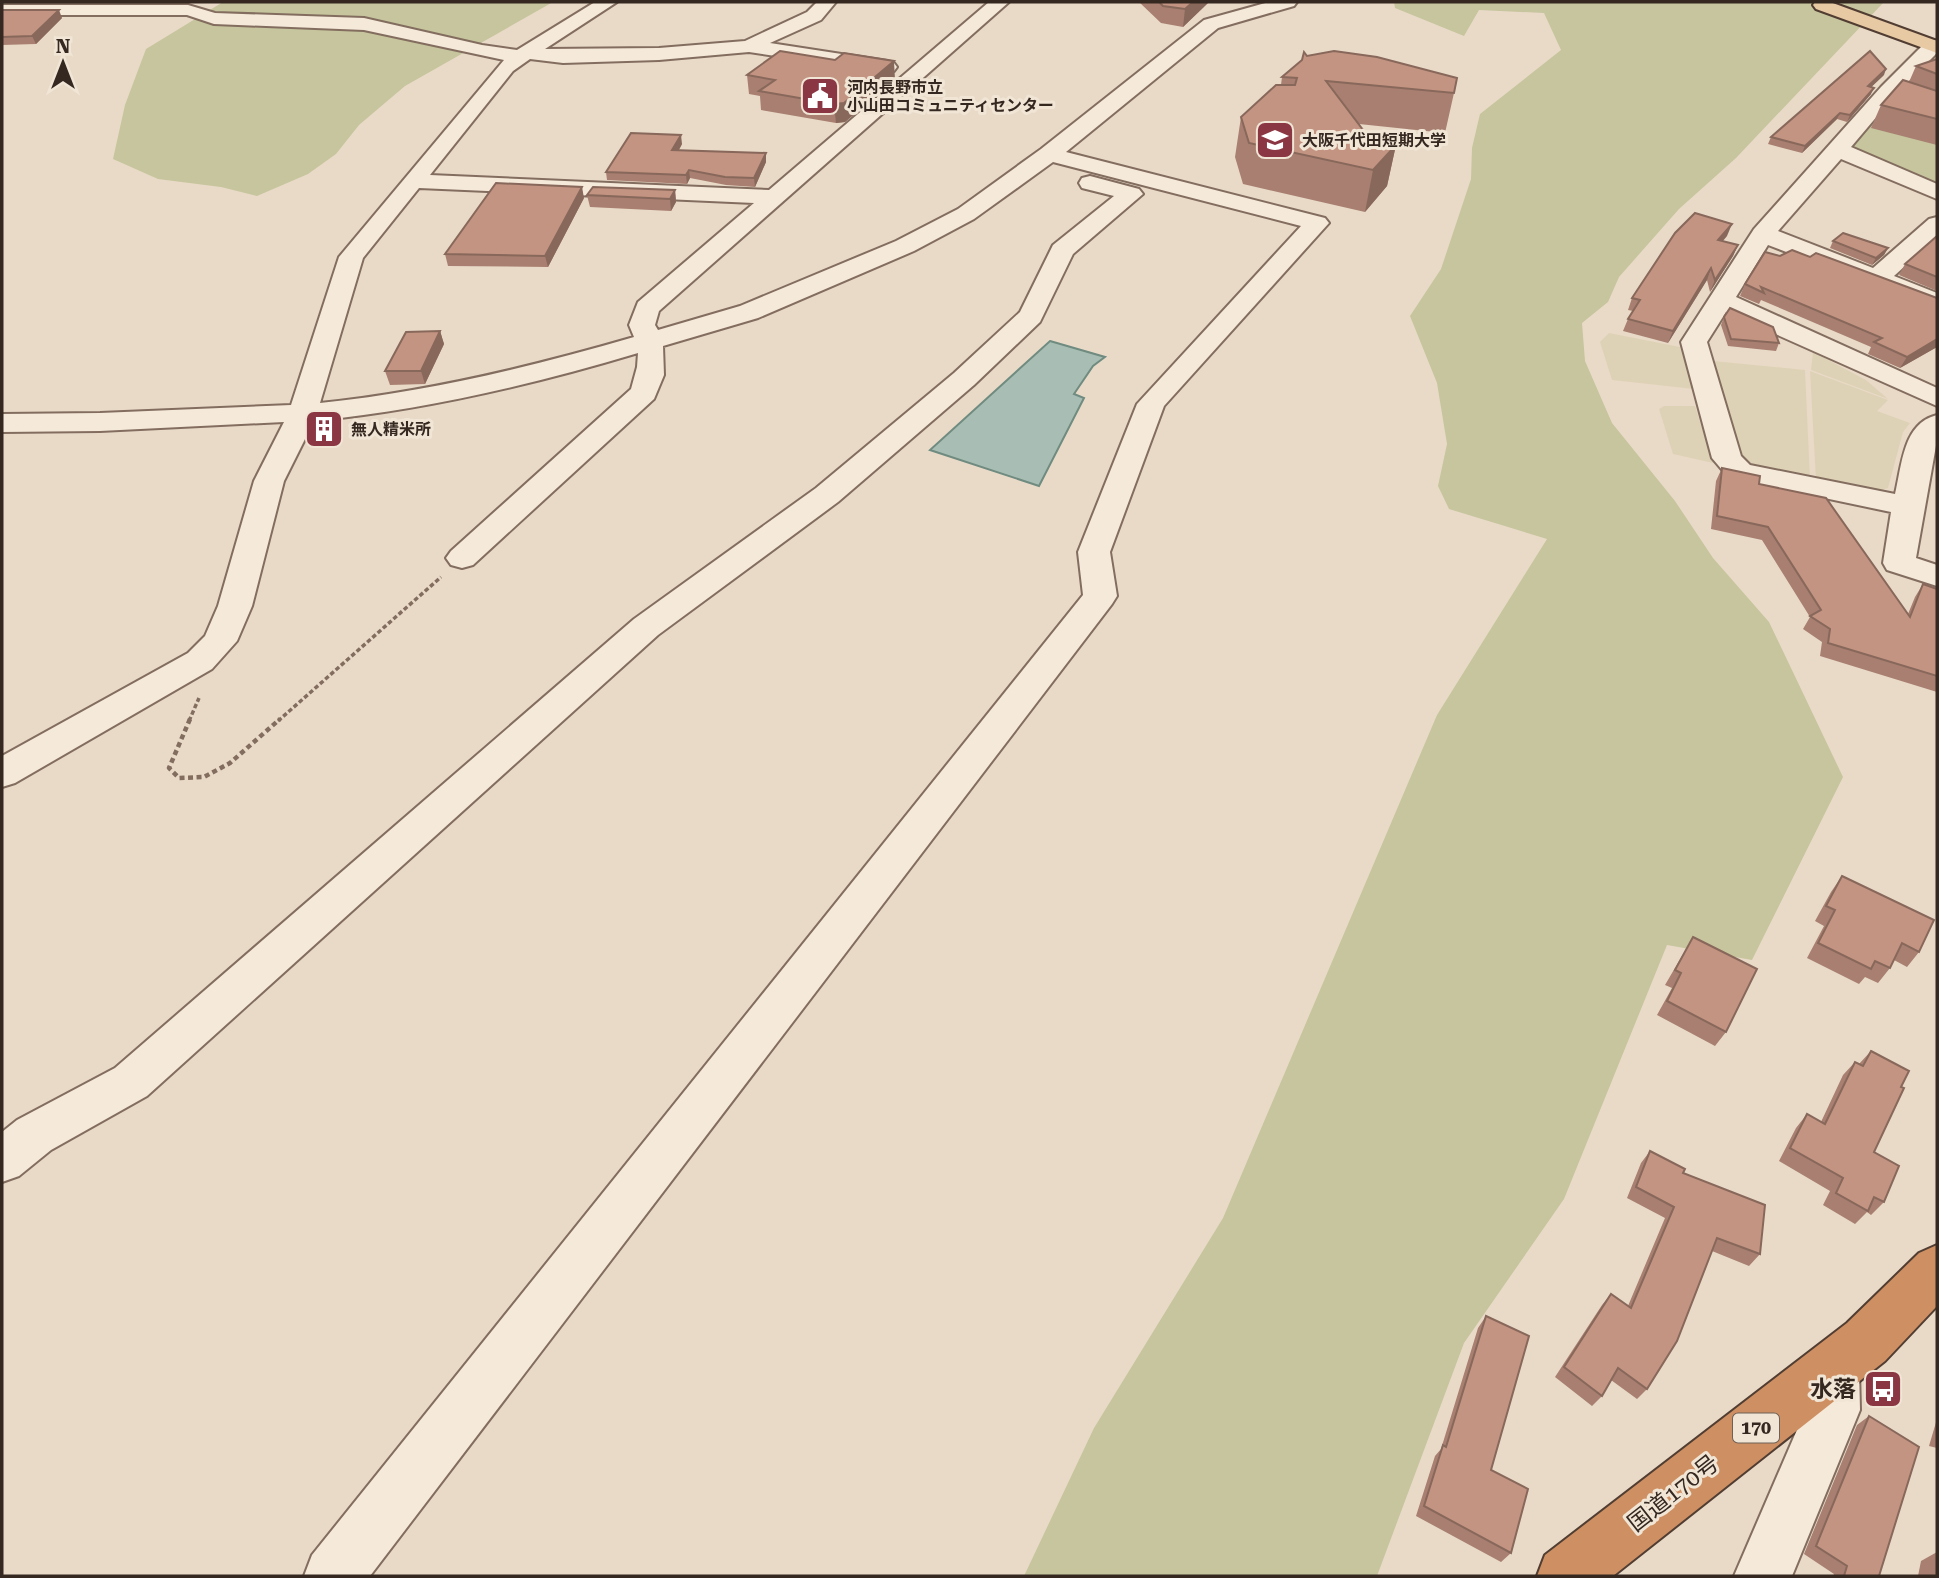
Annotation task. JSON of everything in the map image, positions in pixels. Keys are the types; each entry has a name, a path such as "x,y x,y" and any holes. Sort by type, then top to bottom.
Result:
{"highway":[{"name":"国道170号","path":"1566,1576 1866,1342 1937,1270"}],"main road":[{"path":"1842,2 1936,43"},
{"path":"1822,5 1936,43"}],"street":[{"path":"2,9 9,2"},
{"path":"2,773 200,661 220,641 230,618 269,481 303,413 351,257 506,67 579,17 608,2"},
{"path":"749,46 814,16 827,2"},
{"path":"463,558 643,393 652,374 652,343 642,325 647,308 916,72 1000,2"},
{"path":"2,423 100,422 303,413 376,405 542,373 652,343 749,312 905,246 966,214 1040,161 1211,24 1273,3"},
{"path":"2,9 188,10 214,18 364,24 482,51 522,55 563,57 645,54 749,46 916,72"},
{"path":"1908,506 1740,472 1727,458 1694,342 1763,234 1888,91 1936,43"},
{"path":"1888,91 1913,100"},
{"path":"1837,149 1937,191"},
{"path":"2,1160 34,1135 131,1082 646,627 827,495 964,379 1031,316 1062,250 1131,194 1040,161"},
{"path":"333,1576 1100,596 1094,552 1151,404 1317,223 1040,161"},
{"path":"413,181 774,197"},
{"path":"1877,279 1937,223"},
{"path":"1763,234 1937,302"},
{"path":"1721,300 1937,398"},
{"path":"1937,424 1923,437 1899,563 1937,576"},
{"path":"1763,1576 1833,1410 1832,1370"}],"path":[{"path":"200,661 206,680 169,768 179,778 204,777 230,763 463,558"}],"shaded area":[{"path":"1609,333 1680,347 1694,389 1612,380 1600,342"},
{"path":"1050,341 1105,357 1093,366 1074,394 1084,398 1039,486 930,450"},
{"path":"1813,352 1866,380 1888,399 1811,370"},
{"path":"1713,361 1805,370 1810,479 1760,470 1739,454"},
{"path":"1810,371 1888,400 1877,411 1910,423 1903,432 1888,488 1873,493 1816,481"},
{"path":"1664,406 1695,406 1713,463 1673,454 1659,409"}],"green space":[{"path":"223,2 553,2 405,86 359,125 336,154 308,174 257,196 221,187 158,179 113,159 125,105 146,49"},
{"path":"1394,2 1884,2 1736,158 1679,209 1619,277 1608,302 1582,323 1585,361 1612,423 1675,501 1713,558 1769,622 1843,777 1752,960 1667,945 1564,1199 1464,1343 1377,1576 1024,1576 1094,1428 1223,1218 1437,715 1547,539 1449,509 1438,486 1447,444 1437,383 1410,316 1441,269 1471,179 1472,148 1480,114 1561,50 1544,13 1479,10 1464,36 1395,8"},
{"path":"1892,102 1937,114 1937,184 1859,152 1853,146"}],"building":[{"path":"1159,2 1193,2 1185,9 1163,6"},
{"path":"2,10 59,10 32,36 2,37"},
{"path":"780,51 835,60 844,53 894,61 844,103 834,104 759,91 775,80 747,75"},
{"path":"1334,51 1377,57 1457,78 1454,93 1326,81 1370,139 1396,145 1373,170 1249,143 1241,117 1276,85 1295,85 1297,78 1282,77 1302,60 1304,52 1307,56"},
{"path":"1870,51 1886,69 1868,86 1874,88 1850,115 1840,113 1805,146 1771,137"},
{"path":"1937,59 1937,74 1916,66"},
{"path":"1903,80 1937,91 1937,119 1881,105"},
{"path":"631,133 681,135 672,150 766,153 754,178 725,177 689,170 686,175 606,172"},
{"path":"496,183 582,187 545,256 445,254"},
{"path":"593,187 675,190 670,199 587,195"},
{"path":"1695,213 1732,224 1718,240 1738,245 1715,280 1711,268 1673,331 1628,319 1640,300 1632,298 1675,233"},
{"path":"1843,233 1888,248 1876,258 1833,241"},
{"path":"1937,236 1937,277 1905,264"},
{"path":"1792,250 1810,257 1816,253 1937,298 1937,339 1907,357 1874,342 1882,338 1761,287 1764,293 1745,284 1765,252 1780,256"},
{"path":"1730,308 1773,327 1779,343 1731,339 1724,317"},
{"path":"440,331 421,371 385,371 406,332"},
{"path":"1722,468 1760,476 1759,484 1826,498 1910,617 1923,584 1937,589 1937,676 1828,643 1830,629 1810,616 1821,610 1768,527 1717,516"},
{"path":"1842,876 1934,920 1919,952 1902,943 1890,968 1875,961 1871,969 1818,943 1835,910 1826,906"},
{"path":"1693,937 1757,969 1726,1032 1667,1001 1681,973 1675,970"},
{"path":"1871,1051 1909,1071 1901,1087 1904,1088 1874,1152 1899,1166 1884,1202 1874,1197 1868,1211 1836,1193 1843,1178 1790,1148 1807,1114 1825,1124 1855,1062 1863,1066"},
{"path":"1650,1151 1685,1169 1683,1173 1765,1205 1760,1254 1717,1238 1677,1341 1647,1389 1618,1368 1602,1396 1564,1367 1611,1294 1631,1308 1674,1207 1636,1187"},
{"path":"1486,1316 1529,1336 1491,1470 1528,1489 1511,1553 1424,1506 1443,1445 1446,1447"},
{"path":"1869,1416 1919,1447 1879,1576 1844,1576 1847,1566 1816,1546"}],"place":[{"name":"河内長野市立 小山田コミュニティセンター","path":"820,96"},
{"name":"大阪千代田短期大学","path":"1275,140"},
{"name":"無人精米所","path":"324,429"},
{"name":"水落","path":"1883,1389"}]}
